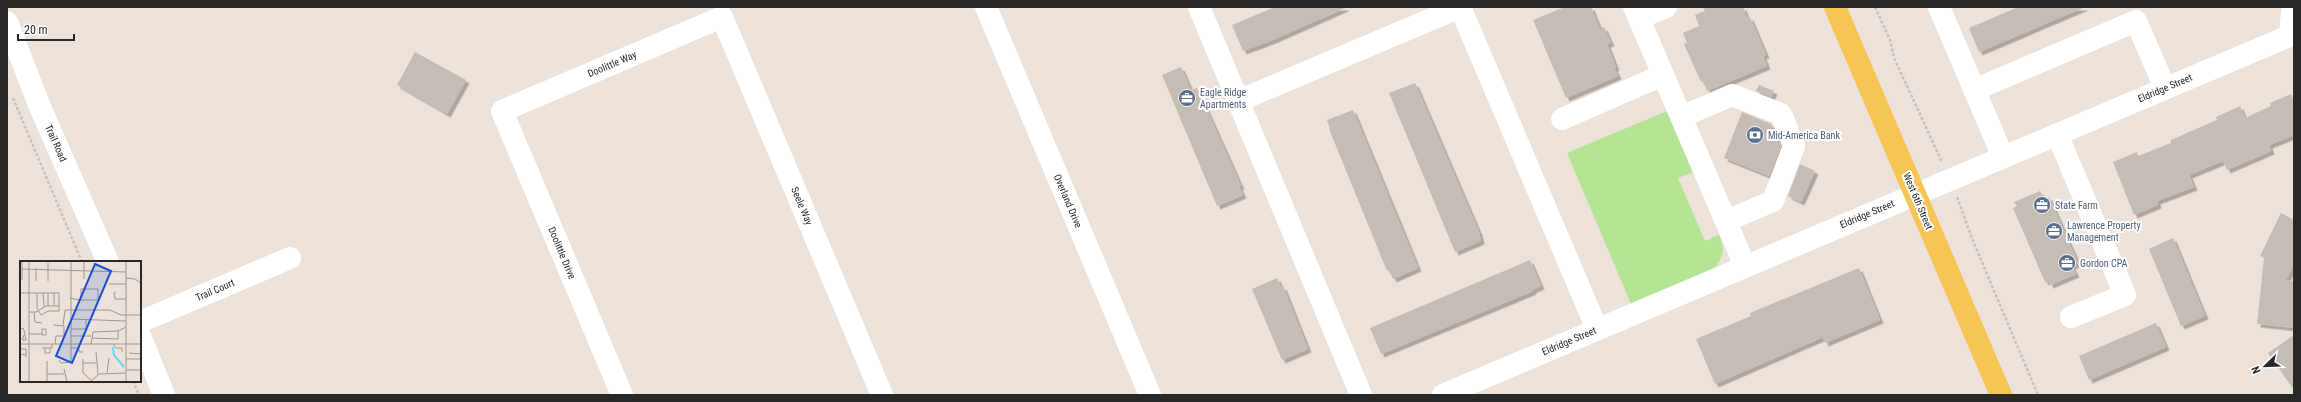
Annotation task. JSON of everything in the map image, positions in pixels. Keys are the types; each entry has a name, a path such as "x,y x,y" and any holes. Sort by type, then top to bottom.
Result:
{"main road":[{"name":"West 6th Street","path":"1836,7 2001,395"}],"street":[{"name":"Overland Drive","path":"986,7 1150,395"},
{"path":"1199,7 1360,395"},
{"path":"1238,101 1460,7 1597,329"},
{"path":"1666,7 1636,13 1745,266"},
{"path":"1939,7 2003,157"},
{"path":"2292,12 2292,35"},
{"name":"Doolittle Way","path":"502,111 722,17"},
{"name":"Seele Way","path":"722,17 877,394"},
{"path":"1974,90 2136,21 2165,88"},
{"name":"Trail Road","path":"7,22 40,107 108,261"},
{"name":"Eldridge Street","path":"1444,395 2292,35"},
{"path":"1562,119 1663,75"},
{"path":"1681,117 1732,95 1781,114 1794,146 1773,200 1726,221"},
{"name":"Doolittle Drive","path":"502,111 622,395"},
{"path":"2057,134 2125,295 2071,317"},
{"name":"Trail Court","path":"141,322 290,258"},
{"path":"141,338 164,395"}],"path":[{"path":"12,96 82,261"},
{"path":"133,382 139,395"}],"green space":[{"path":"1667,111 1693,172 1678,178 1705,241 1719,235 1723,248 1722,256 1714,268 1631,304 1567,153"}],"building":[{"path":"1275,7 1345,8 1275,39 1243,51 1232,25"},
{"path":"1565,7 1591,7 1600,29 1604,27 1611,43 1607,44 1618,76 1566,98 1533,20"},
{"path":"1703,7 1743,7 1747,18 1750,17 1766,55 1763,56 1767,66 1707,91 1703,81 1701,82 1684,44 1687,43 1683,33 1699,26 1695,15 1705,11"},
{"path":"2018,7 2085,7 1979,52 1969,28"},
{"path":"415,52 466,80 447,114 397,85"},
{"path":"1181,67 1191,90 1197,88 1241,186 1239,186 1243,195 1217,206 1162,75"},
{"path":"1415,83 1479,232 1481,241 1455,252 1389,93"},
{"path":"1759,85 1774,91 1771,97 1756,91"},
{"path":"2291,94 2294,102 2294,135 2269,145 2271,151 2227,170 2223,161 2189,175 2194,187 2157,201 2158,205 2134,215 2113,162 2137,152 2138,156 2171,143 2171,140 2217,120 2216,117 2240,106 2245,118 2271,106 2270,103"},
{"path":"1353,110 1418,268 1393,279 1389,270 1387,271 1329,129 1327,120"},
{"name":"Mid-America Bank","path":"1742,112 1771,124 1781,146 1769,176 1724,158"},
{"path":"1800,164 1815,171 1801,202 1788,196"},
{"path":"2040,191 2044,199 2049,197 2078,263 2072,266 2076,274 2050,285 2048,280 2045,282 2013,208 2017,206 2014,202"},
{"path":"2281,213 2294,220 2294,264 2286,280 2294,281 2294,328 2257,324 2264,258 2260,256"},
{"path":"2173,238 2205,316 2181,326 2149,249"},
{"path":"1530,260 1541,286 1532,290 1533,291 1381,354 1370,328"},
{"path":"1859,268 1880,320 1825,343 1823,337 1715,384 1696,339 1751,316 1750,313"},
{"path":"1277,278 1281,287 1283,286 1308,349 1282,360 1252,289"},
{"path":"2156,323 2166,347 2089,380 2079,356"},
{"path":"2294,335 2294,390 2268,353"}],"place":[{"name":"Eagle Ridge Apartments","path":"1187,98"},
{"name":"Mid-America Bank","path":"1755,135"},
{"name":"State Farm","path":"2042,205"},
{"name":"Lawrence Property Management","path":"2054,231"},
{"name":"Gordon CPA","path":"2067,263"}]}
